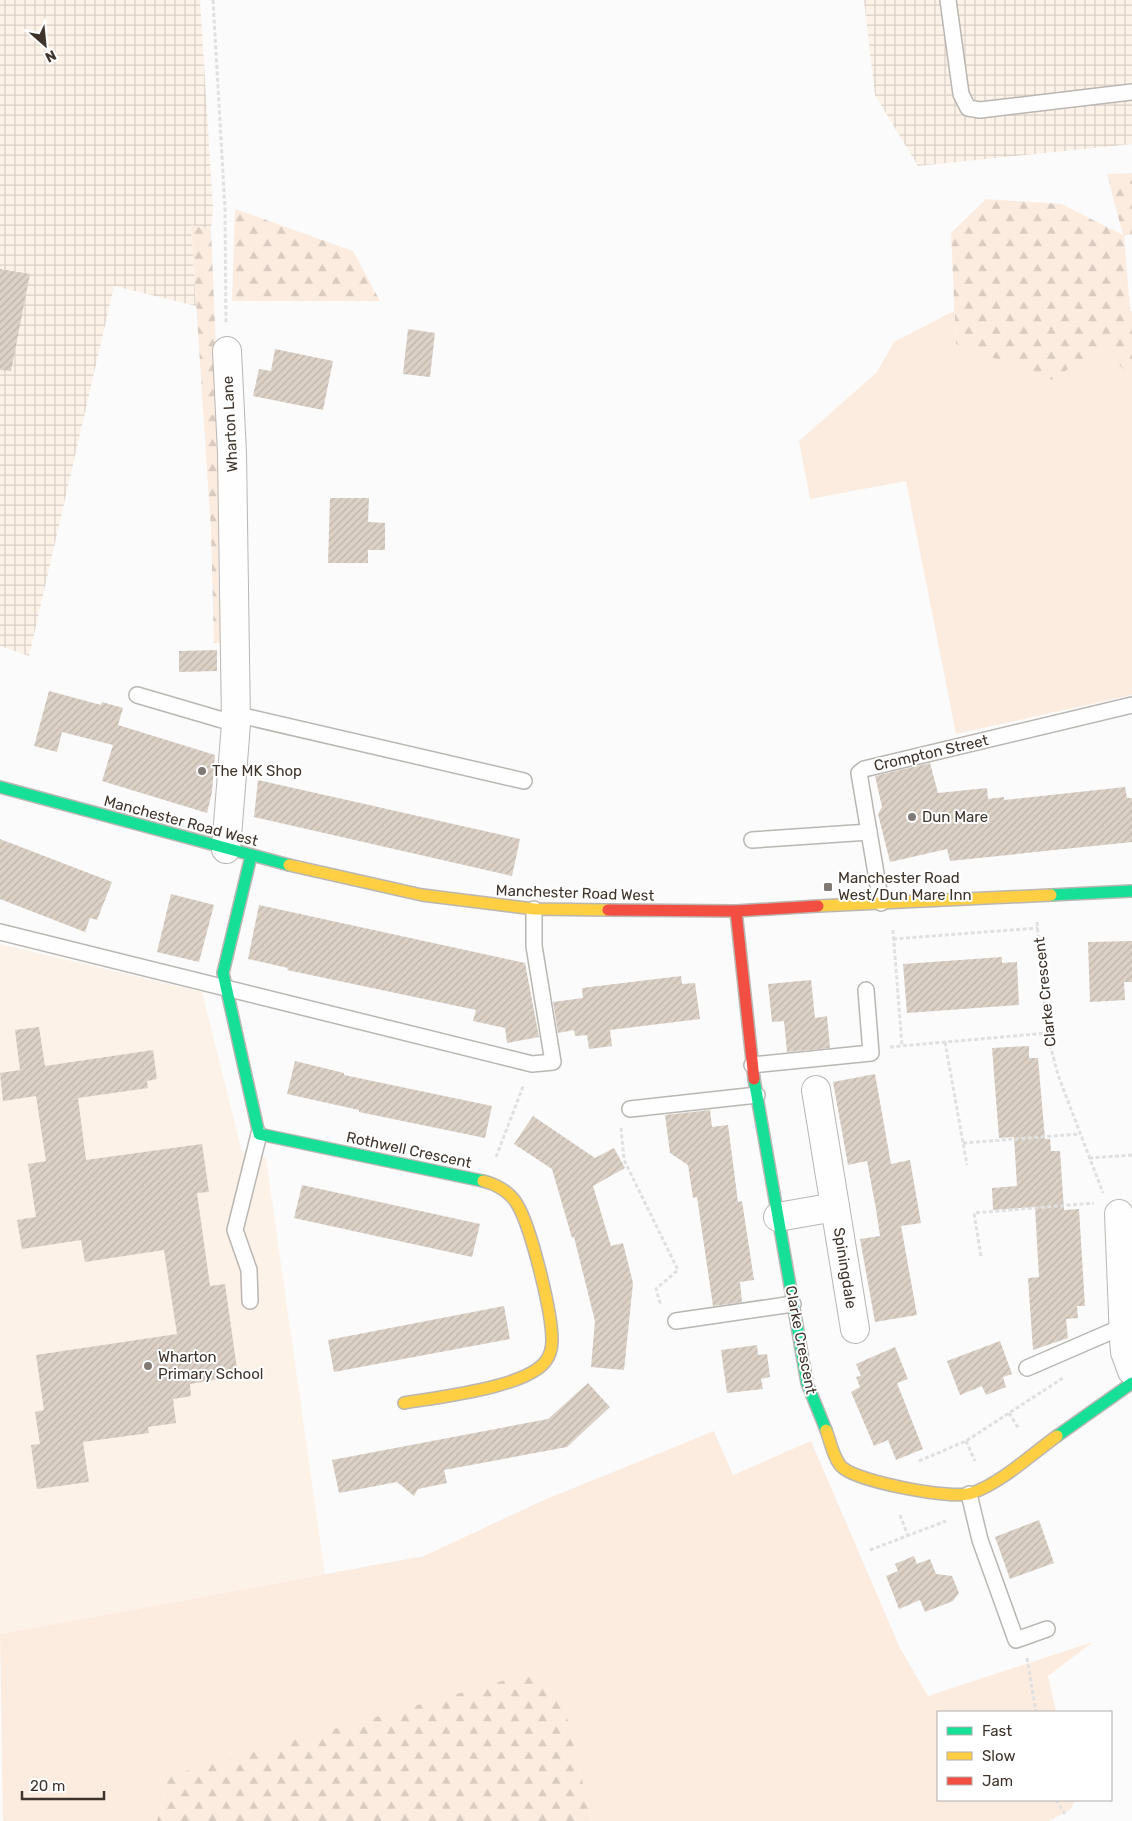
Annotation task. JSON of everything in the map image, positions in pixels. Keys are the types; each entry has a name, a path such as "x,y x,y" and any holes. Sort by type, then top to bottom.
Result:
{"street":[{"name":"Wharton Lane","path":"227,351 232,453 238,853"},
{"name":"Manchester Road West","path":"0,787 238,853 422,895 534,909 736,911 886,902 1132,892"},
{"path":"238,853 224,962 225,986 259,1134"},
{"name":"Clarke Crescent","path":"736,911 752,1065 807,1383 841,1467 848,1472 872,1481 955,1494 969,1494 985,1488 1132,1383"},
{"name":"Spiningdale","path":"816,1090 855,1329"},
{"name":"Rothwell Crescent","path":"259,1134 487,1182 498,1186 509,1194 523,1216 551,1324 551,1352 544,1363 533,1374 522,1378 404,1403"},
{"name":"Spiningdale","path":"778,1218 835,1208"},
{"path":"1114,1208 1125,1352 1132,1371"}],"lane":[{"path":"948,0 961,94 968,108 980,110 1132,92"},
{"path":"137,695 236,719 524,781"},
{"name":"Crompton Street","path":"886,902 869,832 858,773 864,769 1132,705"},
{"path":"752,840 869,832"},
{"path":"0,932 225,986 532,1064 554,1062 534,946 534,909"},
{"path":"752,1065 871,1053 866,990"},
{"path":"630,1109 757,1095"},
{"path":"250,1301 248,1270 235,1230 259,1134"},
{"path":"676,1321 793,1304"},
{"path":"1027,1368 1124,1326"},
{"path":"969,1494 980,1540 1016,1640 1047,1629"}],"path":[{"path":"213,0 225,209 227,351"},
{"name":"Clarke Crescent","path":"1034,897 1047,1034 1058,1075 1102,1193 1114,1208"},
{"path":"886,902 893,939 902,1046"},
{"path":"893,939 1038,928"},
{"path":"871,1049 1047,1034"},
{"path":"945,1042 968,1165"},
{"path":"487,1182 532,1064"},
{"path":"630,1109 619,1118 624,1160 678,1270 656,1289 662,1314 676,1321"},
{"path":"964,1143 1080,1134"},
{"path":"1089,1158 1132,1155"},
{"path":"981,1256 974,1213 1114,1208"},
{"path":"915,1463 966,1441 1067,1376"},
{"path":"870,1550 973,1512"},
{"path":"1020,1639 1027,1660 1036,1711"},
{"path":"1057,1801 1065,1814"}],"shaded area":[{"path":"0,0 200,0 213,209 211,230 191,225 196,306 114,286 29,656 0,646"},
{"path":"864,0 1132,0 1132,144 918,166 875,95"},
{"name":"Wharton Primary School","path":"0,944 202,992 242,1152 266,1158 325,1574 0,1634"}],"green space":[{"path":"1132,173 1132,235 1124,236 1130,310 1132,312 1132,379 1102,346 1052,380 956,344 951,233 986,199 1061,204 1123,235 1107,174"},
{"path":"235,209 353,251 380,301 232,301"},
{"path":"191,225 211,230 222,493 221,643 214,643 211,531"},
{"path":"954,311 956,344 1102,345 1132,379 1132,695 956,734 906,481 810,499 799,441 877,372 894,342"},
{"path":"714,1431 733,1475 811,1441 900,1648 928,1696 1093,1642 1048,1676 1056,1711 937,1711 937,1801 1075,1801 1070,1810 1049,1821 592,1821 563,1700 168,1776 157,1821 3,1821 0,1634 424,1556 544,1500"},
{"path":"520,1676 546,1679 563,1700 592,1821 157,1821 168,1776"}],"building":[{"path":"0,269 30,274 11,371 0,370"},
{"path":"408,329 435,333 430,377 403,374"},
{"path":"275,349 333,361 323,410 253,396 259,369 271,371"},
{"path":"330,498 369,498 368,522 385,523 385,550 368,550 368,563 328,563"},
{"path":"217,650 217,671 179,672 179,651"},
{"path":"49,691 101,705 102,702 123,708 118,725 215,755 212,792 207,813 102,781 113,745 62,732 57,752 34,746"},
{"path":"930,763 938,793 987,788 988,799 1004,797 1004,800 1125,787 1127,798 1132,798 1132,842 950,861 947,849 890,862 878,814 882,807 875,776"},
{"path":"258,780 520,839 512,876 254,817"},
{"path":"0,839 112,882 97,920 90,918 85,932 0,899"},
{"path":"171,894 214,905 199,962 157,952"},
{"path":"259,905 525,963 539,1037 507,1043 505,1028 473,1021 476,1010 287,970 288,968 248,959"},
{"path":"1132,941 1132,982 1124,982 1125,1000 1090,1002 1088,942"},
{"path":"1002,957 1002,963 1017,962 1019,1005 907,1013 903,964"},
{"path":"681,976 682,984 695,983 700,1019 610,1030 612,1046 589,1049 587,1035 575,1036 574,1030 558,1033 553,1002 583,998 582,988"},
{"path":"811,980 815,1018 827,1016 830,1048 787,1052 784,1021 772,1022 768,984"},
{"path":"39,1027 45,1066 153,1050 157,1079 147,1081 148,1088 78,1098 86,1160 202,1144 209,1192 197,1193 210,1286 225,1284 238,1376 190,1384 191,1396 173,1399 176,1423 148,1427 149,1433 83,1442 89,1482 37,1489 31,1445 40,1444 35,1412 44,1410 36,1355 177,1334 164,1250 85,1262 81,1240 22,1249 17,1220 36,1217 28,1164 46,1161 36,1096 3,1101 0,1073 20,1070 15,1030"},
{"path":"1029,1046 1029,1058 1038,1058 1045,1139 1050,1139 1051,1151 1060,1151 1064,1210 1079,1209 1085,1306 1077,1306 1078,1318 1066,1319 1068,1338 1033,1350 1028,1278 1039,1277 1035,1207 993,1210 992,1188 1017,1186 1014,1137 999,1138 992,1048"},
{"path":"295,1061 344,1073 344,1075 492,1106 485,1138 359,1112 359,1110 287,1094"},
{"path":"875,1074 891,1164 910,1160 921,1223 901,1226 917,1315 875,1322 860,1239 880,1236 876,1209 867,1161 848,1165 833,1082"},
{"path":"710,1110 712,1127 728,1125 738,1202 742,1201 754,1280 740,1282 742,1302 713,1306 697,1197 693,1198 688,1165 670,1153 665,1115"},
{"path":"533,1116 595,1158 614,1148 625,1168 593,1186 611,1246 623,1243 633,1283 624,1370 591,1367 595,1321 574,1237 572,1238 552,1169 514,1144"},
{"path":"302,1185 480,1224 472,1257 294,1218"},
{"path":"504,1306 510,1339 334,1372 328,1340"},
{"path":"1000,1341 1012,1374 1003,1377 1006,1387 986,1395 982,1386 960,1395 947,1361"},
{"path":"757,1345 758,1355 767,1354 770,1377 761,1379 763,1389 727,1393 721,1350"},
{"path":"895,1347 908,1379 897,1383 923,1449 896,1460 888,1440 874,1446 851,1392 860,1387 856,1377 861,1376 856,1364"},
{"path":"588,1383 610,1407 567,1447 444,1470 447,1483 418,1489 414,1496 397,1482 339,1493 332,1460 548,1419"},
{"path":"1039,1520 1054,1563 1010,1579 995,1537"},
{"path":"914,1556 917,1564 930,1559 936,1574 952,1576 959,1593 953,1601 925,1612 920,1600 899,1609 886,1576 898,1571 895,1564"}],"traffic: fast":[{"path":"0,787 289,865"},
{"path":"251,856 223,973 259,1134 483,1181"},
{"path":"1051,895 1132,891"},
{"path":"754,1079 807,1383 826,1430"},
{"path":"1057,1436 1132,1383"}],"traffic: slow":[{"path":"289,865 422,895 534,909 608,910"},
{"path":"818,906 1051,895"},
{"path":"404,1403 479,1390 519,1379 534,1371 545,1362 549,1355 552,1340 548,1310 540,1270 523,1215 507,1192 498,1186 483,1181"},
{"path":"826,1430 837,1461 843,1468 853,1473 886,1484 927,1492 961,1495 972,1493 994,1482 1016,1468 1057,1436"}],"traffic: jam":[{"path":"608,910 736,911 818,906"},
{"path":"736,911 754,1079"}],"place":[{"name":"The MK Shop","path":"202,771"},
{"name":"Dun Mare","path":"912,817"},
{"name":"Manchester Road West/Dun Mare Inn","path":"828,887"},
{"name":"Wharton Primary School","path":"148,1366"}]}
